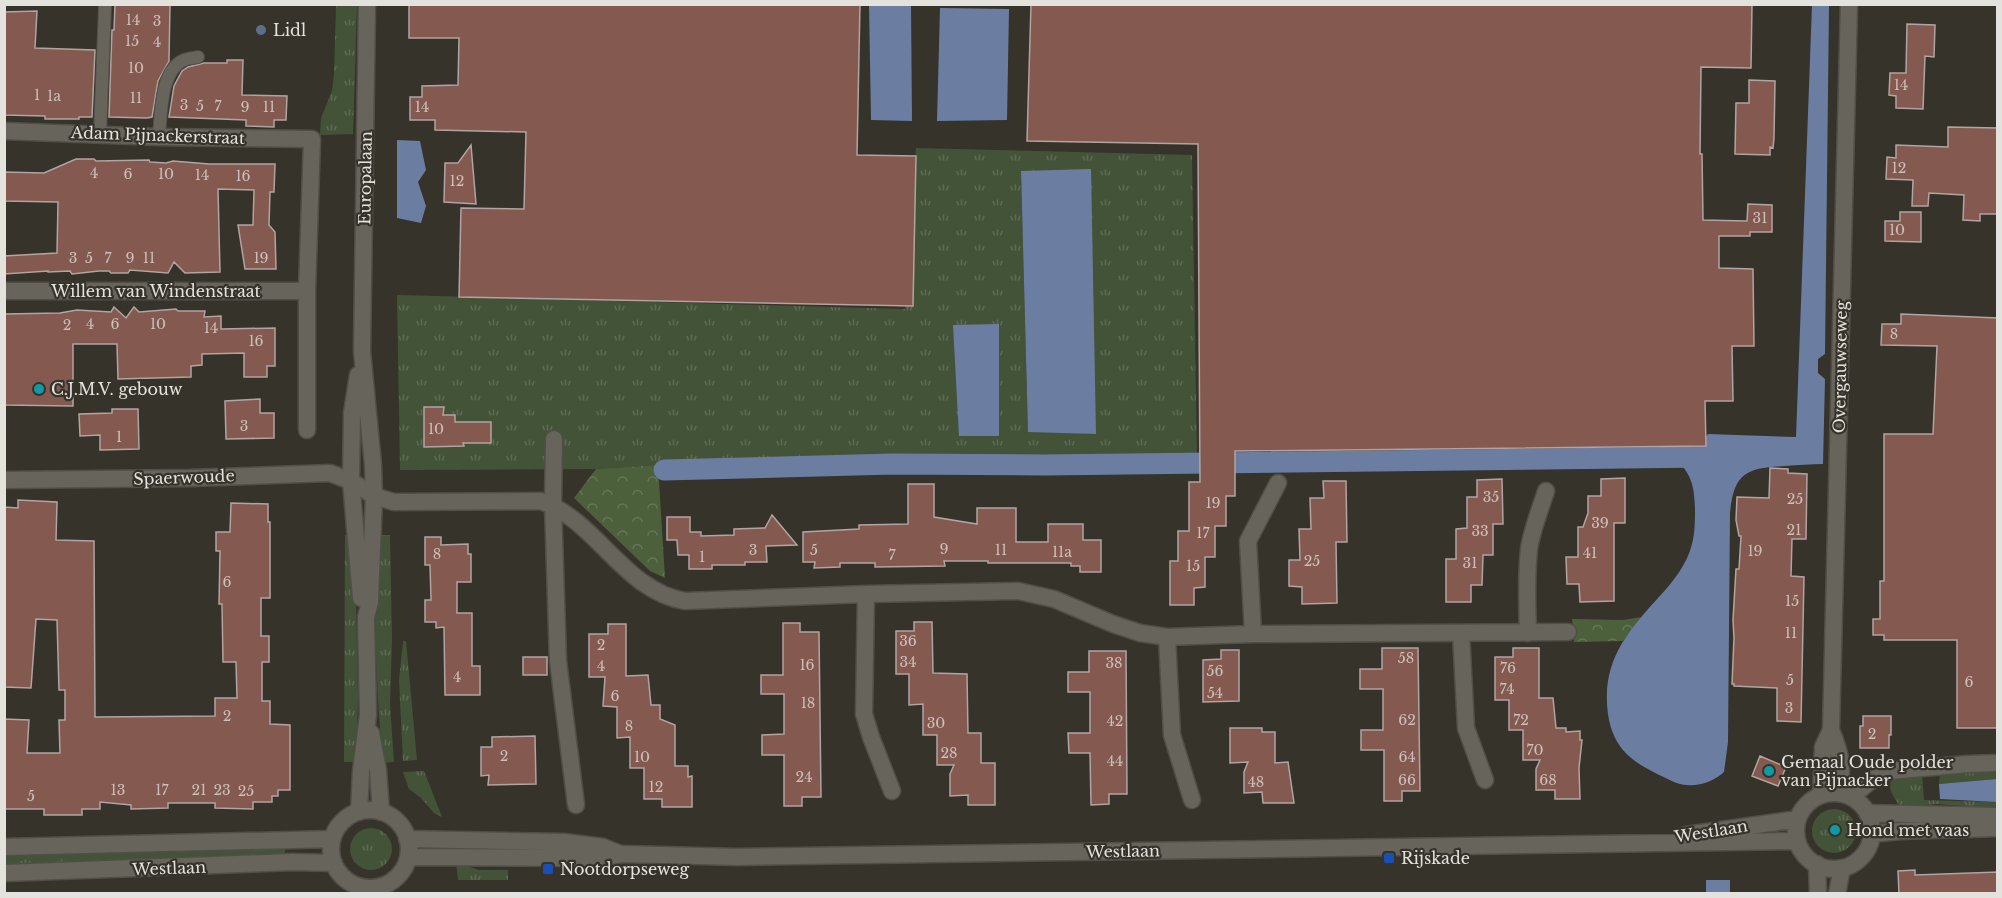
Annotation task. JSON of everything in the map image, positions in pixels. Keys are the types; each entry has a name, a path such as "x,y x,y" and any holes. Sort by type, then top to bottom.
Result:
{"street":[{"name":"Europalaan","path":"366,617 362,605 356,554 362,488 373,465 362,351 367,4"},
{"name":"Overgauwseweg","path":"1821,795 1823,747 1831,730 1849,4"},
{"name":"Adam Pijnackerstraat","path":"4,131 159,137 312,139 307,291"},
{"name":"Willem van Windenstraat","path":"4,291 307,291"},
{"path":"307,291 307,430"},
{"name":"Europalaan","path":"359,812 368,715 366,617 370,602 362,488 352,413 362,351"},
{"path":"554,439 553,505 558,661 576,805"},
{"name":"Spaerwoude","path":"4,480 330,473 394,502 526,500 553,505"},
{"path":"1253,634 1248,541 1278,483"},
{"path":"1528,633 1529,549 1546,491"},
{"path":"553,505 568,515 648,587 673,599 685,601 1018,591 1054,599 1140,633 1167,637 1253,634 1568,632"},
{"path":"866,594 864,714 870,737 892,791"},
{"path":"1461,633 1466,728 1485,780"},
{"path":"1167,637 1172,735 1192,800"},
{"name":"Europalaan","path":"368,715 378,770 381,812"},
{"name":"Overgauwseweg","path":"1831,730 1840,751 1846,795"},
{"path":"1846,795 1860,804 1867,813 1871,824 1871,834 1864,853 1854,862 1842,868 1827,868 1804,855 1797,841 1796,830 1798,819 1805,806 1821,795 1846,795 1889,771 1998,763"},
{"path":"370,810 381,812 396,820 403,829 407,839 408,857 399,875 381,890 370,888 360,890 344,878 334,863 331,854 332,839 342,822 359,812 370,810"},
{"path":"1867,813 1998,816"},
{"name":"Westlaan","path":"1624,844 1798,819"},
{"path":"1871,834 1998,828"},
{"name":"Westlaan","path":"4,847 332,839"},
{"name":"Westlaan","path":"407,839 564,843 603,847 622,854"},
{"name":"Westlaan","path":"408,857 599,858 622,854 737,857 1797,841"},
{"name":"Westlaan","path":"4,873 292,862 334,863"},
{"path":"1817,864 1818,894"},
{"path":"1838,894 1842,868"}],"lane":[{"path":"100,134 105,6"},
{"path":"159,137 165,83 174,67 183,60 198,57"}],"green space":[{"path":"336,5 357,5 353,134 320,135 321,118 332,91"},
{"path":"916,148 1192,155 1197,458 838,460 596,469 400,470 397,295 905,309","holes":["1021,172 1096,434 1028,431"]},
{"path":"658,465 665,578 650,571 574,498 596,469"},
{"path":"345,535 349,535 356,601 358,699 356,762 344,762"},
{"path":"379,535 390,535 392,640 390,704 394,762 383,763 376,649"},
{"path":"1641,617 1623,641 1574,642 1572,619 1623,620"},
{"path":"403,641 406,641 417,760 403,761 399,680"},
{"path":"1997,770 1997,779 1939,784 1940,773"},
{"path":"424,771 442,817 434,813 421,798 409,789 403,772"},
{"path":"1922,773 1924,800 1997,802 1997,809 1937,804 1900,807 1890,789 1893,778"},
{"path":"1834,809 1843,810 1850,815 1855,822 1855,840 1850,847 1843,852 1834,853 1825,852 1818,847 1813,840 1812,831 1813,822 1818,815 1825,810"},
{"path":"371,828 386,834 392,849 386,864 371,870 356,864 350,849 356,834"},
{"path":"285,847 285,857 5,865 4,855"},
{"path":"456,862 479,870 508,870 508,880 458,880"}],"water":[{"path":"869,5 911,5 912,121 871,120"},
{"path":"1812,5 1829,5 1825,354 1818,359 1818,373 1825,379 1823,464 1761,468 1745,475 1735,489 1730,513 1728,742 1724,772 1713,780 1700,784 1680,784 1640,764 1630,757 1616,740 1608,714 1608,679 1618,650 1626,637 1674,580 1690,552 1695,526 1694,493 1689,476 1677,459 1702,443 1708,434 1796,437"},
{"path":"940,8 1009,9 1007,120 937,121"},
{"path":"397,140 420,141 426,170 418,182 426,206 421,223 397,218"},
{"path":"1091,169 1096,434 1028,432 1021,171"},
{"path":"999,324 999,436 959,436 953,325"},
{"path":"1997,779 1997,802 1940,799 1939,784"},
{"path":"1706,880 1730,880 1730,893 1706,893"}],"building":[{"path":"170,4 169,61 158,81 152,117 109,117 115,5"},
{"path":"409,4 860,4 857,155 916,156 913,306 459,297 461,208 524,209 526,132 435,130 435,120 410,120 410,97 422,97 422,86 458,85 459,38 409,38"},
{"path":"1031,4 1752,5 1751,68 1701,67 1700,154 1702,154 1703,220 1747,221 1748,204 1772,205 1772,232 1750,232 1750,236 1719,236 1719,268 1753,269 1754,346 1732,346 1733,401 1705,401 1706,446 1235,451 1235,496 1226,496 1226,526 1215,526 1215,557 1205,557 1205,587 1194,588 1194,605 1170,605 1170,561 1178,561 1178,531 1189,531 1189,482 1200,482 1198,144 1027,141"},
{"path":"37,11 35,48 95,50 92,117 45,119 45,116 4,115 4,12"},
{"path":"1907,24 1935,25 1934,57 1925,56 1923,109 1896,108 1896,96 1889,95 1890,73 1906,73"},
{"path":"227,60 243,60 242,95 287,96 286,120 274,120 274,127 246,126 246,120 169,117 174,86 182,71 204,63 227,63"},
{"path":"1749,80 1775,81 1774,138 1773,148 1770,147 1770,155 1735,154 1736,103 1749,103"},
{"path":"1948,127 1998,128 1998,214 1980,214 1980,221 1963,220 1964,195 1929,193 1928,206 1912,206 1913,180 1886,179 1887,157 1896,158 1896,145 1948,147"},
{"path":"471,145 476,204 444,202 445,163 458,163"},
{"path":"76,159 275,164 274,192 270,192 269,225 275,232 276,269 245,269 238,225 253,225 254,190 218,189 220,272 185,273 174,262 168,273 130,270 128,273 99,271 72,274 70,271 48,271 4,274 4,256 57,253 58,202 4,201 4,172 44,173"},
{"path":"1900,212 1921,212 1921,242 1885,241 1885,221 1900,221"},
{"path":"114,307 126,318 134,307 139,312 176,309 178,311 205,311 204,317 221,316 221,329 275,328 275,366 267,366 267,377 244,377 244,353 202,354 202,365 191,366 191,377 118,379 117,344 73,344 73,406 4,405 4,314 60,313 77,310 111,312"},
{"path":"1901,314 1998,318 1998,728 1957,728 1957,640 1884,640 1884,635 1873,635 1873,619 1880,619 1880,581 1884,581 1884,434 1933,434 1937,346 1881,345 1882,324 1901,324"},
{"path":"260,399 260,413 274,413 274,438 226,439 225,401"},
{"path":"424,407 444,407 443,415 455,415 455,422 491,422 491,443 424,447"},
{"path":"112,409 138,409 139,449 100,450 100,435 80,436 79,414 112,413"},
{"path":"1770,468 1788,469 1788,473 1807,474 1806,539 1792,539 1791,576 1804,577 1801,722 1777,721 1777,688 1734,686 1732,684 1736,569 1739,569 1741,536 1739,536 1736,520 1737,497 1769,498"},
{"path":"1625,478 1625,523 1614,523 1614,601 1580,602 1579,584 1567,584 1566,557 1578,557 1578,527 1583,527 1588,513 1588,496 1601,496 1601,479"},
{"path":"1502,479 1503,524 1493,524 1493,555 1483,555 1482,585 1471,585 1471,602 1446,602 1446,559 1456,559 1456,529 1467,528 1467,497 1477,497 1477,480"},
{"path":"1323,481 1346,481 1347,542 1336,542 1337,603 1302,604 1302,587 1289,586 1289,560 1300,560 1299,529 1311,529 1310,498 1324,498"},
{"path":"908,484 934,484 934,517 977,524 977,508 1016,508 1016,542 1048,542 1048,524 1083,524 1083,540 1101,540 1101,572 1080,572 1080,566 1071,566 1071,563 944,561 945,566 875,567 875,563 840,563 840,567 814,568 815,562 803,562 803,532 859,529 859,525 908,524"},
{"path":"18,500 57,502 56,540 94,541 95,717 215,716 215,698 237,698 236,662 223,662 222,604 219,604 220,551 216,551 216,532 230,532 231,503 268,504 270,598 261,598 261,636 269,636 269,662 262,662 262,701 270,701 270,724 290,725 290,790 278,790 278,796 272,796 272,802 253,802 253,809 215,808 215,803 168,803 168,808 131,809 131,805 100,802 100,809 82,809 82,815 44,815 44,809 4,809 4,719 29,720 27,753 60,753 59,720 65,720 65,690 59,690 57,620 36,619 31,688 4,687 4,507 18,508"},
{"path":"772,515 797,545 766,546 767,562 712,565 712,569 689,569 689,555 678,555 677,540 667,540 667,517 690,517 690,532 701,532 701,536 734,535 734,529 765,528"},
{"path":"425,537 441,537 441,545 468,544 468,554 471,554 471,582 457,582 457,613 472,613 472,666 480,666 480,695 445,695 444,627 436,628 436,622 425,622 425,600 431,600 430,565 425,565"},
{"path":"914,622 932,622 933,673 967,674 968,733 981,733 981,763 995,763 995,805 968,805 968,795 950,796 950,774 954,765 937,765 937,735 923,735 923,704 909,705 909,674 896,674 896,631 914,631"},
{"path":"783,623 800,623 800,632 819,632 821,797 802,797 802,806 784,806 784,755 762,755 762,735 784,734 784,694 761,694 761,675 783,675"},
{"path":"608,624 626,624 626,676 648,675 651,705 660,705 660,719 675,725 675,766 688,766 688,777 692,776 692,807 662,807 662,799 644,799 644,768 630,768 630,737 617,738 617,707 603,706 605,677 589,677 589,634 608,634"},
{"path":"1382,648 1418,648 1420,791 1402,791 1402,801 1384,801 1384,750 1361,750 1361,730 1383,730 1383,689 1360,689 1360,669 1382,669"},
{"path":"1513,648 1539,648 1539,698 1553,698 1556,728 1566,728 1566,732 1580,731 1580,740 1582,740 1579,768 1580,799 1555,799 1555,790 1536,790 1536,769 1540,760 1523,760 1523,730 1509,730 1509,700 1495,700 1495,657 1513,657"},
{"path":"1221,650 1239,650 1239,701 1203,702 1203,660 1221,659"},
{"path":"1089,651 1126,651 1127,794 1109,794 1109,804 1091,805 1090,753 1069,753 1068,733 1090,733 1090,692 1068,692 1068,672 1089,672"},
{"path":"523,657 547,657 547,675 523,675"},
{"path":"1863,716 1891,716 1889,748 1860,748 1860,726 1863,726"},
{"path":"1230,728 1262,728 1262,732 1275,732 1275,763 1288,762 1294,803 1263,803 1262,792 1244,793 1244,772 1248,762 1230,763"},
{"path":"535,736 536,784 488,785 489,775 481,776 481,747 492,747 492,737"},
{"name":"Gemaal Oude polder van Pijnacker","path":"1760,756 1786,767 1778,786 1752,776"},
{"path":"1915,870 1915,875 1998,872 1998,894 1899,894 1898,871"}],"waterway":[{"path":"664,470 893,464 1045,465 1707,457"}],"place":[{"name":"Lidl","path":"261,30"},
{"name":"C.J.M.V. gebouw","path":"39,389"},
{"name":"Gemaal Oude polder van Pijnacker","path":"1769,771"},
{"name":"Hond met vaas","path":"1835,830"},
{"name":"Rijskade","path":"1389,858"},
{"name":"Nootdorpseweg","path":"548,869"}]}
